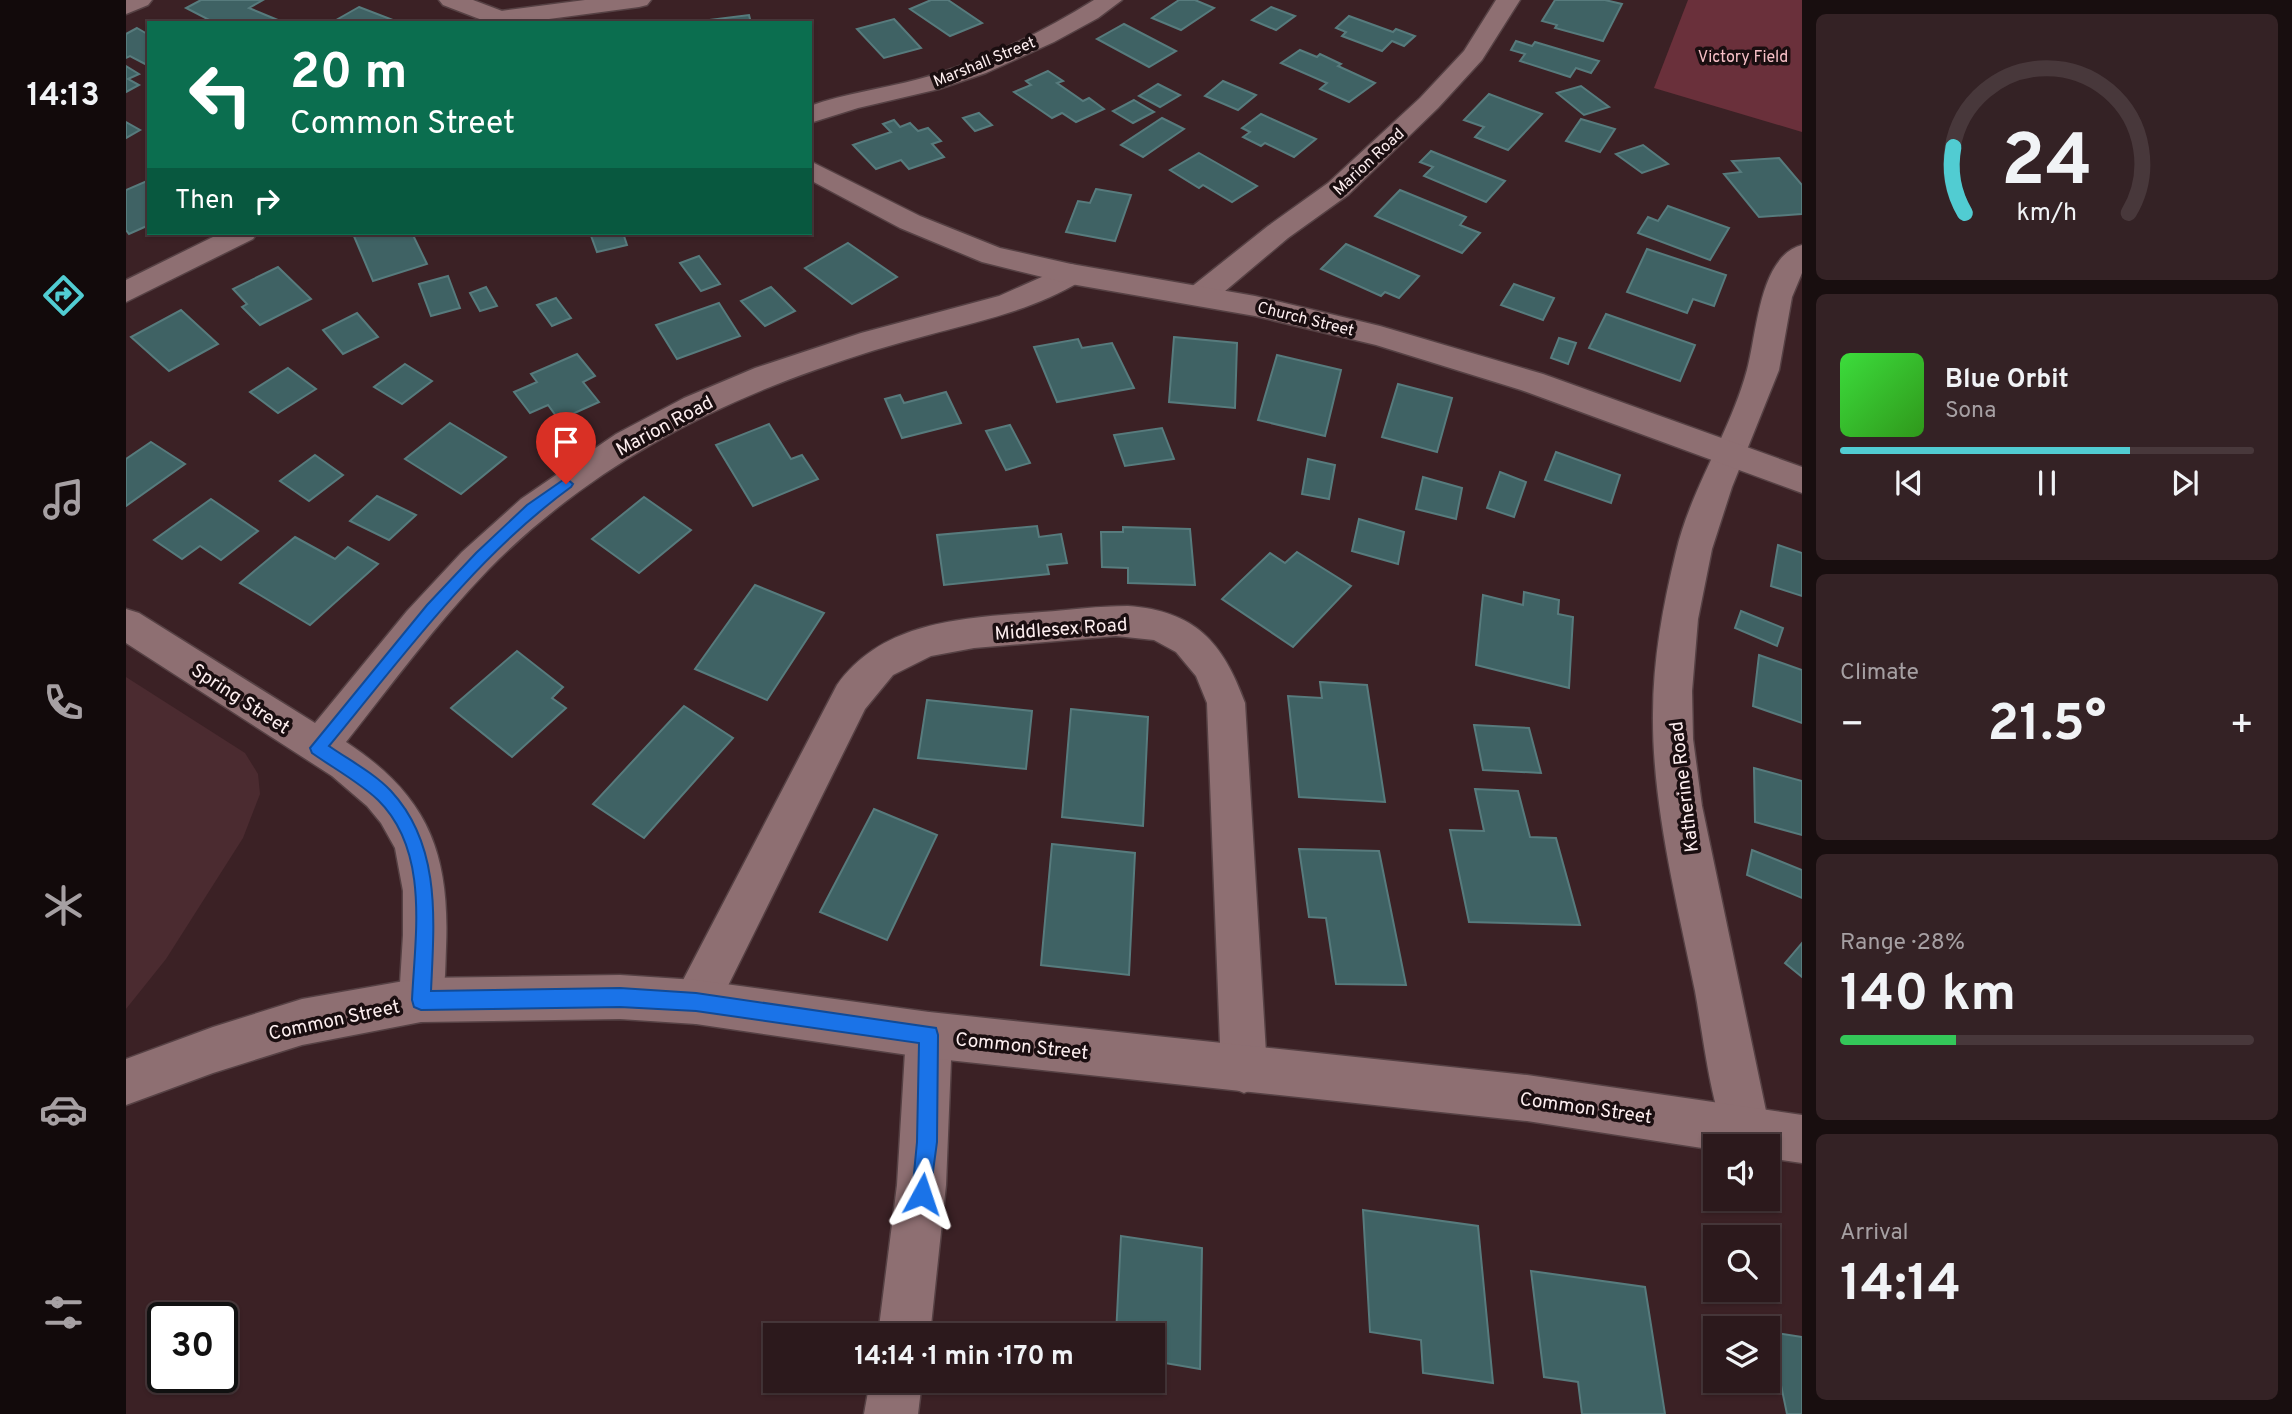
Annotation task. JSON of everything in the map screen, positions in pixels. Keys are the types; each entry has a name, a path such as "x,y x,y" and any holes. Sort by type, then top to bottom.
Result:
{"street":[{"path":"126,6 140,0"},
{"path":"450,0 507,21 639,0"},
{"name":"Marshall Street","path":"812,114 834,105 931,84 973,69 1043,37 1110,0"},
{"name":"Marion Road","path":"1200,295 1278,232 1338,189 1429,103 1473,55 1508,0"},
{"name":"Church Street","path":"812,170 867,201 992,255 1071,274 1200,295 1325,323 1452,357 1802,480"},
{"path":"126,292 239,235"},
{"name":"Katherine Road","path":"1746,1130 1693,872 1673,738 1675,664 1683,599 1695,546 1728,452 1766,364 1782,279 1791,262 1802,254"},
{"name":"Marion Road","path":"318,748 432,609 481,557 532,508 625,444 693,407 745,384 861,344 1004,307 1048,290 1071,274"},
{"name":"Middlesex Road","path":"696,1002 851,697 868,673 893,655 921,643 954,635 1116,622 1149,624 1177,634 1200,649 1216,673 1226,704 1244,1070"},
{"name":"Spring Street","path":"126,624 318,748 384,795 407,827 419,861 426,907 421,1000"},
{"name":"Common Street","path":"126,1082 213,1050 302,1022 421,1000 620,997 696,1002 929,1035 1527,1098 1802,1139"},
{"path":"906,1323 918,1245 927,1142 929,1035"},
{"path":"891,1414 894,1393"}],"shaded area":[{"path":"126,677 245,753 258,774 260,794 243,838 166,959 126,1009"}],"green space":[{"name":"Victory Field","path":"1688,0 1802,0 1802,132 1654,88"}],"building":[{"path":"201,0 263,0 249,8 280,21 211,21 186,8"},
{"path":"931,0 948,0 982,23 950,36 910,9"},
{"path":"1179,0 1195,0 1214,8 1181,30 1152,18"},
{"path":"1555,0 1605,0 1622,4 1603,41 1555,28 1557,25 1542,21"},
{"path":"359,7 393,20 392,21 334,21"},
{"path":"1271,7 1295,16 1276,30 1252,20"},
{"path":"749,15 750,21 701,21"},
{"path":"1349,16 1393,32 1396,29 1415,36 1404,46 1392,41 1382,51 1342,36 1346,32 1336,28"},
{"path":"894,19 921,48 884,58 857,29"},
{"path":"1124,24 1176,51 1149,67 1097,39"},
{"path":"137,28 147,34 147,65 130,56 126,58 126,34"},
{"path":"1516,41 1532,46 1535,42 1599,61 1591,73 1576,68 1570,77 1520,61 1525,54 1511,50"},
{"path":"1300,50 1317,57 1320,54 1341,64 1338,66 1375,83 1349,102 1320,89 1327,83 1281,63"},
{"path":"126,66 139,74 128,79 139,85 126,92"},
{"path":"1048,71 1063,81 1057,83 1083,101 1089,98 1104,109 1076,122 1062,113 1052,118 1014,92 1031,85 1026,81"},
{"path":"1223,81 1256,95 1238,110 1205,96"},
{"path":"1158,84 1180,95 1160,107 1139,96"},
{"path":"1581,86 1609,107 1584,115 1557,93"},
{"path":"1489,94 1542,114 1508,150 1475,137 1484,127 1464,120"},
{"path":"1134,100 1154,112 1133,123 1113,111"},
{"path":"979,113 992,125 975,131 963,118"},
{"path":"1261,114 1316,139 1294,157 1265,143 1261,146 1243,137 1250,132 1242,128"},
{"path":"1162,118 1184,129 1143,157 1121,145"},
{"path":"1581,119 1615,129 1600,152 1566,141"},
{"path":"894,120 900,127 910,123 918,131 928,128 941,141 932,144 944,157 909,169 901,160 876,169 853,145 891,132 883,124"},
{"path":"126,122 140,130 126,138"},
{"path":"1643,145 1668,164 1642,173 1616,154"},
{"path":"1431,151 1505,181 1486,202 1424,176 1433,167 1420,162"},
{"path":"1199,153 1257,186 1232,202 1203,185 1199,188 1170,170"},
{"path":"1779,158 1802,185 1802,214 1759,217 1724,174 1741,172 1732,161"},
{"path":"147,181 147,226 129,234 126,230 126,190"},
{"path":"1096,189 1131,195 1115,241 1066,232 1078,201 1090,203"},
{"path":"1400,190 1466,217 1460,225 1480,233 1462,253 1375,216"},
{"path":"1668,206 1729,228 1710,260 1638,233 1648,217 1658,221"},
{"path":"353,235 413,235 427,264 373,281"},
{"path":"591,235 624,235 627,245 597,252"},
{"path":"848,243 897,277 852,304 805,268"},
{"path":"1346,244 1419,276 1399,298 1385,292 1381,296 1321,269"},
{"path":"1647,249 1726,275 1714,306 1693,299 1687,313 1627,292"},
{"path":"699,256 720,284 701,291 680,263"},
{"path":"278,267 311,299 260,325 242,307 247,304 233,289"},
{"path":"448,276 460,308 431,316 419,284"},
{"path":"1514,284 1554,298 1543,320 1501,305"},
{"path":"486,287 497,306 480,311 470,293"},
{"path":"771,287 795,311 765,326 741,301"},
{"path":"556,298 571,318 552,326 537,305"},
{"path":"719,303 740,336 677,359 656,325"},
{"path":"181,310 218,344 169,371 131,337"},
{"path":"357,313 378,337 343,354 323,330"},
{"path":"1606,314 1695,345 1680,381 1589,348"},
{"path":"1174,337 1237,343 1235,408 1169,402"},
{"path":"1559,338 1576,343 1568,364 1551,358"},
{"path":"1078,339 1082,348 1112,343 1134,388 1057,402 1034,347"},
{"path":"577,354 595,376 583,382 599,402 559,420 548,405 530,413 514,392 537,382 531,374"},
{"path":"1277,355 1341,370 1325,436 1258,420"},
{"path":"405,364 432,381 402,404 374,387"},
{"path":"288,368 316,389 278,413 250,392"},
{"path":"1398,384 1452,398 1437,452 1382,437"},
{"path":"946,392 961,423 902,438 885,399 900,395 904,403"},
{"path":"450,423 506,457 461,494 405,459"},
{"path":"769,424 791,459 802,455 818,479 753,506 716,445"},
{"path":"1010,425 1030,463 1006,470 986,431"},
{"path":"1162,428 1174,459 1125,466 1114,435"},
{"path":"151,442 185,464 126,506 126,459"},
{"path":"1556,452 1620,475 1611,503 1545,480"},
{"path":"315,455 343,475 309,501 280,481"},
{"path":"1308,459 1335,465 1329,499 1302,494"},
{"path":"1500,472 1526,482 1514,517 1487,508"},
{"path":"1423,477 1462,488 1456,519 1416,509"},
{"path":"377,496 416,515 389,540 350,521"},
{"path":"644,497 691,530 639,573 592,539"},
{"path":"211,499 258,531 221,560 200,546 182,559 154,540"},
{"path":"1359,519 1404,532 1398,564 1352,551"},
{"path":"1037,526 1039,537 1061,534 1067,563 1047,565 1049,574 944,585 937,535"},
{"path":"1123,527 1190,529 1195,585 1128,583 1128,568 1102,567 1101,532 1123,532"},
{"path":"295,537 335,559 348,547 378,564 310,625 240,583"},
{"path":"1778,545 1802,553 1802,596 1771,586"},
{"path":"1297,552 1351,586 1293,647 1222,599 1270,553 1285,563"},
{"path":"755,585 824,613 767,700 695,669"},
{"path":"1524,592 1559,600 1558,614 1573,617 1569,688 1476,665 1483,595 1523,605"},
{"path":"1741,611 1783,628 1777,646 1735,628"},
{"path":"517,651 563,687 552,698 566,708 512,757 451,708"},
{"path":"1759,655 1802,670 1802,723 1753,706"},
{"path":"1320,682 1367,685 1385,802 1299,797 1288,696 1322,698"},
{"path":"927,700 1032,711 1026,769 918,758"},
{"path":"684,706 733,738 644,838 593,804"},
{"path":"1071,709 1148,717 1143,826 1062,817"},
{"path":"1474,725 1529,728 1541,773 1483,770"},
{"path":"1754,768 1802,781 1802,835 1755,822"},
{"path":"1475,789 1518,791 1530,837 1556,838 1580,925 1469,922 1450,830 1484,831"},
{"path":"874,809 937,835 887,940 820,912"},
{"path":"1052,844 1135,853 1129,975 1041,965"},
{"path":"1299,849 1379,851 1406,985 1336,984 1326,918 1309,917"},
{"path":"1752,850 1802,870 1802,898 1747,875"},
{"path":"1802,943 1802,977 1785,963"},
{"path":"1363,1210 1478,1226 1493,1383 1423,1373 1421,1340 1370,1332"},
{"path":"1121,1236 1202,1248 1200,1369 1165,1363 1165,1323 1117,1323"},
{"path":"1531,1271 1645,1287 1665,1414 1582,1414 1578,1382 1544,1377"},
{"path":"1780,1334 1802,1337 1802,1414 1787,1414 1780,1380"}],"route":[{"path":"566,484 532,508 432,609 318,748 384,795 407,827 419,861 426,907 421,1000 620,997 696,1002 929,1035 927,1142 922,1194"}]}
